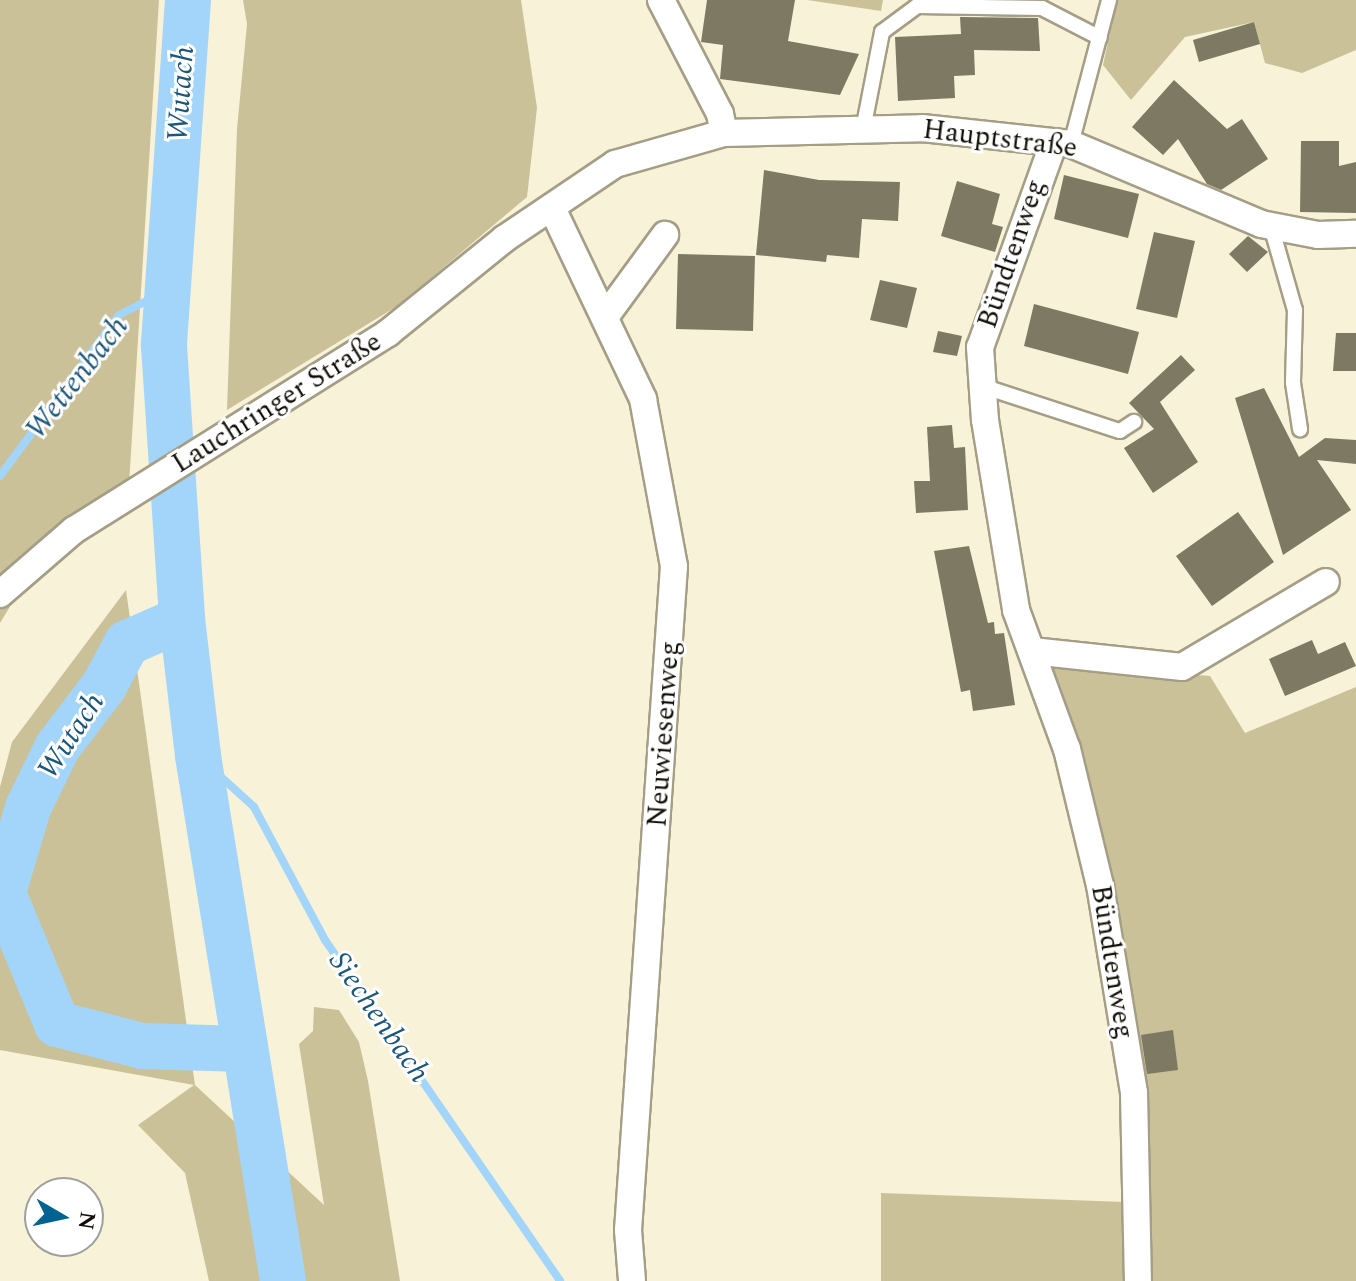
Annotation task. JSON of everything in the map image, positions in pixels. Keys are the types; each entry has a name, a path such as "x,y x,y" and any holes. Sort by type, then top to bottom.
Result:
{"street":[{"path":"661,0 720,114 724,133"},
{"name":"Hauptstraße","path":"552,208 615,164 724,133 922,128 1063,143 1271,226 1318,235 1356,234"},
{"name":"Bündtenweg","path":"1063,143 980,347 982,386 1016,610 1067,749 1100,885 1134,1093 1138,1281"},
{"name":"Neuwiesenweg","path":"552,208 643,399 674,566 628,1230 632,1281"},
{"name":"Lauchringer Straße","path":"0,594 106,509 388,333 504,239 552,208"},
{"path":"605,317 665,235"},
{"path":"1032,651 1182,667 1326,582"}],"lane":[{"path":"1063,143 1100,38 1109,0"},
{"path":"863,130 882,32 917,6 1042,8 1100,38"},
{"path":"1271,226 1295,310 1293,383 1300,429"},
{"path":"982,386 1120,431 1134,422"}],"shaded area":[{"path":"0,0 159,0 129,485 17,595 0,623"},
{"path":"243,0 521,0 537,108 527,197 399,305 227,410 237,129 247,24"},
{"path":"807,0 883,0 881,11"},
{"path":"1117,0 1356,0 1356,50 1302,73 1265,63 1254,22 1185,37 1131,100 1103,65"},
{"path":"126,590 195,1085 324,1205 299,1044 313,1031 314,1007 339,1010 359,1042 368,1081 400,1281 209,1281 185,1173 138,1125 194,1085 0,1050 0,787 12,742"},
{"path":"1065,665 1210,676 1245,733 1356,687 1356,1281 1148,1281 1150,1154 1076,748 1053,668"},
{"path":"881,1193 1124,1202 1123,1281 881,1281"}],"building":[{"path":"707,0 795,0 788,41 859,54 840,95 720,79 723,45 701,42"},
{"path":"960,17 1038,18 1040,51 974,50 975,75 954,76 955,98 898,101 895,37 961,34"},
{"path":"1254,22 1260,44 1199,62 1193,40"},
{"path":"1174,80 1227,129 1242,119 1268,159 1221,190 1207,184 1178,139 1163,155 1132,127"},
{"path":"1301,141 1339,141 1339,166 1356,162 1356,213 1300,212"},
{"path":"764,170 819,180 900,182 898,221 862,219 859,258 827,255 826,262 756,255"},
{"path":"1064,175 1139,194 1128,238 1054,219"},
{"path":"957,181 1000,194 992,224 1003,227 995,252 941,236"},
{"path":"1154,232 1195,241 1177,318 1136,309"},
{"path":"1248,236 1268,252 1247,272 1229,254"},
{"path":"678,254 755,256 753,331 676,329"},
{"path":"880,280 917,288 907,328 870,320"},
{"path":"1034,304 1139,332 1128,374 1024,346"},
{"path":"938,331 962,336 957,356 933,352"},
{"path":"1336,333 1356,333 1356,371 1333,371"},
{"path":"1181,355 1195,370 1160,402 1198,462 1153,493 1124,448 1154,429 1129,403"},
{"path":"1264,388 1299,457 1325,438 1356,440 1356,464 1317,460 1351,510 1283,555 1235,398"},
{"path":"952,425 954,448 965,447 968,510 916,513 914,481 930,481 927,427"},
{"path":"1238,512 1274,562 1212,606 1176,556"},
{"path":"969,546 988,623 994,622 995,634 1004,633 1015,705 973,711 970,690 961,692 934,551"},
{"path":"1312,640 1318,654 1345,642 1356,666 1285,696 1269,659"},
{"path":"1173,1030 1178,1070 1147,1074 1141,1035"}],"waterway":[{"name":"Wutach","path":"188,0 164,346 182,619 198,756 283,1281"},
{"name":"Wettenbach","path":"0,476 119,315 164,292"},
{"name":"Wutach","path":"182,619 127,643 104,686 57,748 28,808 3,893 57,1024 142,1046 244,1049"},
{"name":"Siechenbach","path":"198,756 254,807 325,940 560,1281"}]}
